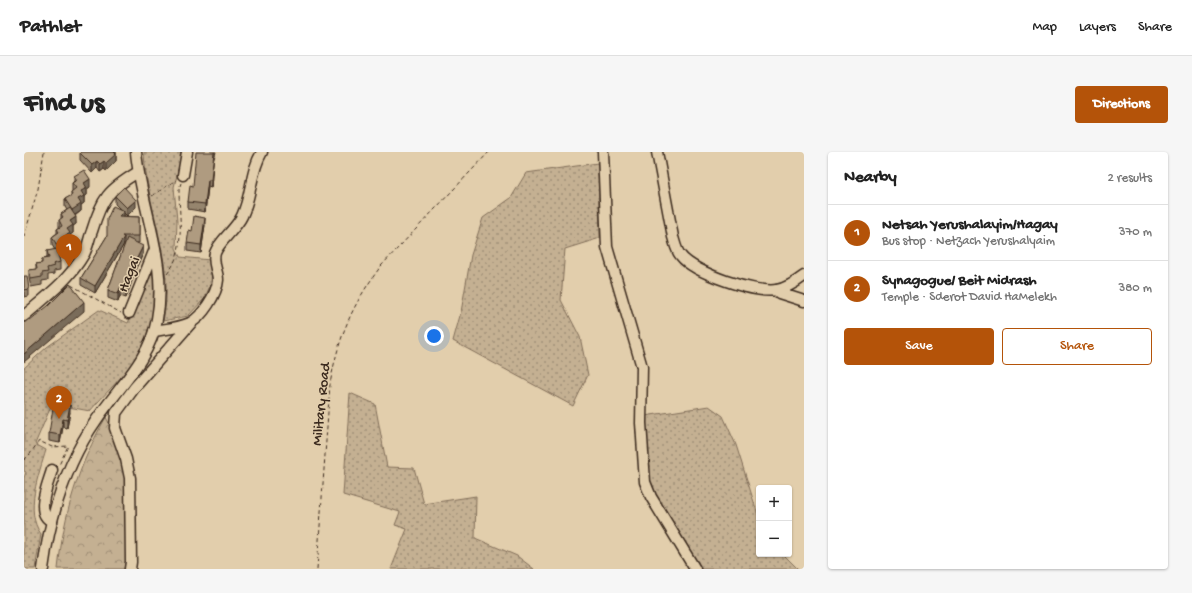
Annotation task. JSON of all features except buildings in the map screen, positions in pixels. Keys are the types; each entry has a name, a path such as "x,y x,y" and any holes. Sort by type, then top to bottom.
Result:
{"street":[{"path":"43,569 52,521 60,492 80,447 96,420 140,361 149,346 159,311 160,282 155,247 143,201 136,152"},
{"path":"183,175 187,152"},
{"path":"130,569 132,562 130,478 126,459 115,428 116,413 135,387 208,306 215,292 218,280 214,260 216,251 242,217 248,200 250,182 262,152"},
{"path":"603,152 607,247 642,367 641,423 645,482 651,497 695,569"},
{"path":"657,152 673,237 681,257 703,272 719,279 762,289 777,290 796,282 804,276"},
{"path":"24,316 64,281 84,253 102,202 117,184 138,172"},
{"name":"Hagai","path":"129,313 155,247"},
{"path":"777,290 779,293 804,301"},
{"path":"154,331 192,322"},
{"path":"52,470 45,491 44,514 47,519 52,521"}],"path":[{"path":"24,237 38,189 44,152"},
{"name":"Military Road","path":"317,569 330,384 335,356 348,319 369,283 382,266 489,152"},
{"path":"143,201 183,175"},
{"path":"160,282 176,261 180,247 179,189 183,175"},
{"path":"64,281 122,313 129,313"},
{"path":"24,460 39,441 52,447 68,446 63,458 56,468 52,470"}],"green space":[{"path":"144,152 183,152 174,187 177,221 176,248 180,257 210,260 212,269 211,283 205,298 188,316 163,321 166,300 166,279 146,173"},
{"path":"598,163 600,238 565,249 561,300 580,337 588,375 573,406 453,341 461,312 471,255 483,218 511,198 526,173"},
{"path":"153,265 152,325 146,342 133,363 90,411 52,404 35,444 46,450 34,492 33,504 36,525 41,534 35,569 24,569 24,478 26,472 24,471 24,368 47,347 99,310 128,323"},
{"path":"350,393 375,404 387,467 414,468 424,504 476,496 475,538 517,556 534,569 391,569 407,529 395,525 400,512 343,495"},
{"path":"709,406 723,416 736,445 756,508 756,557 786,557 798,569 691,569 644,490 638,417"},
{"path":"106,417 121,451 127,479 129,525 124,569 58,569 68,509 74,490 96,435"}],"place":[{"name":"Netsah Yerushalayim/Hagay","path":"69,267"},
{"name":"Synagogue/ Beit Midrash","path":"59,419"}]}
